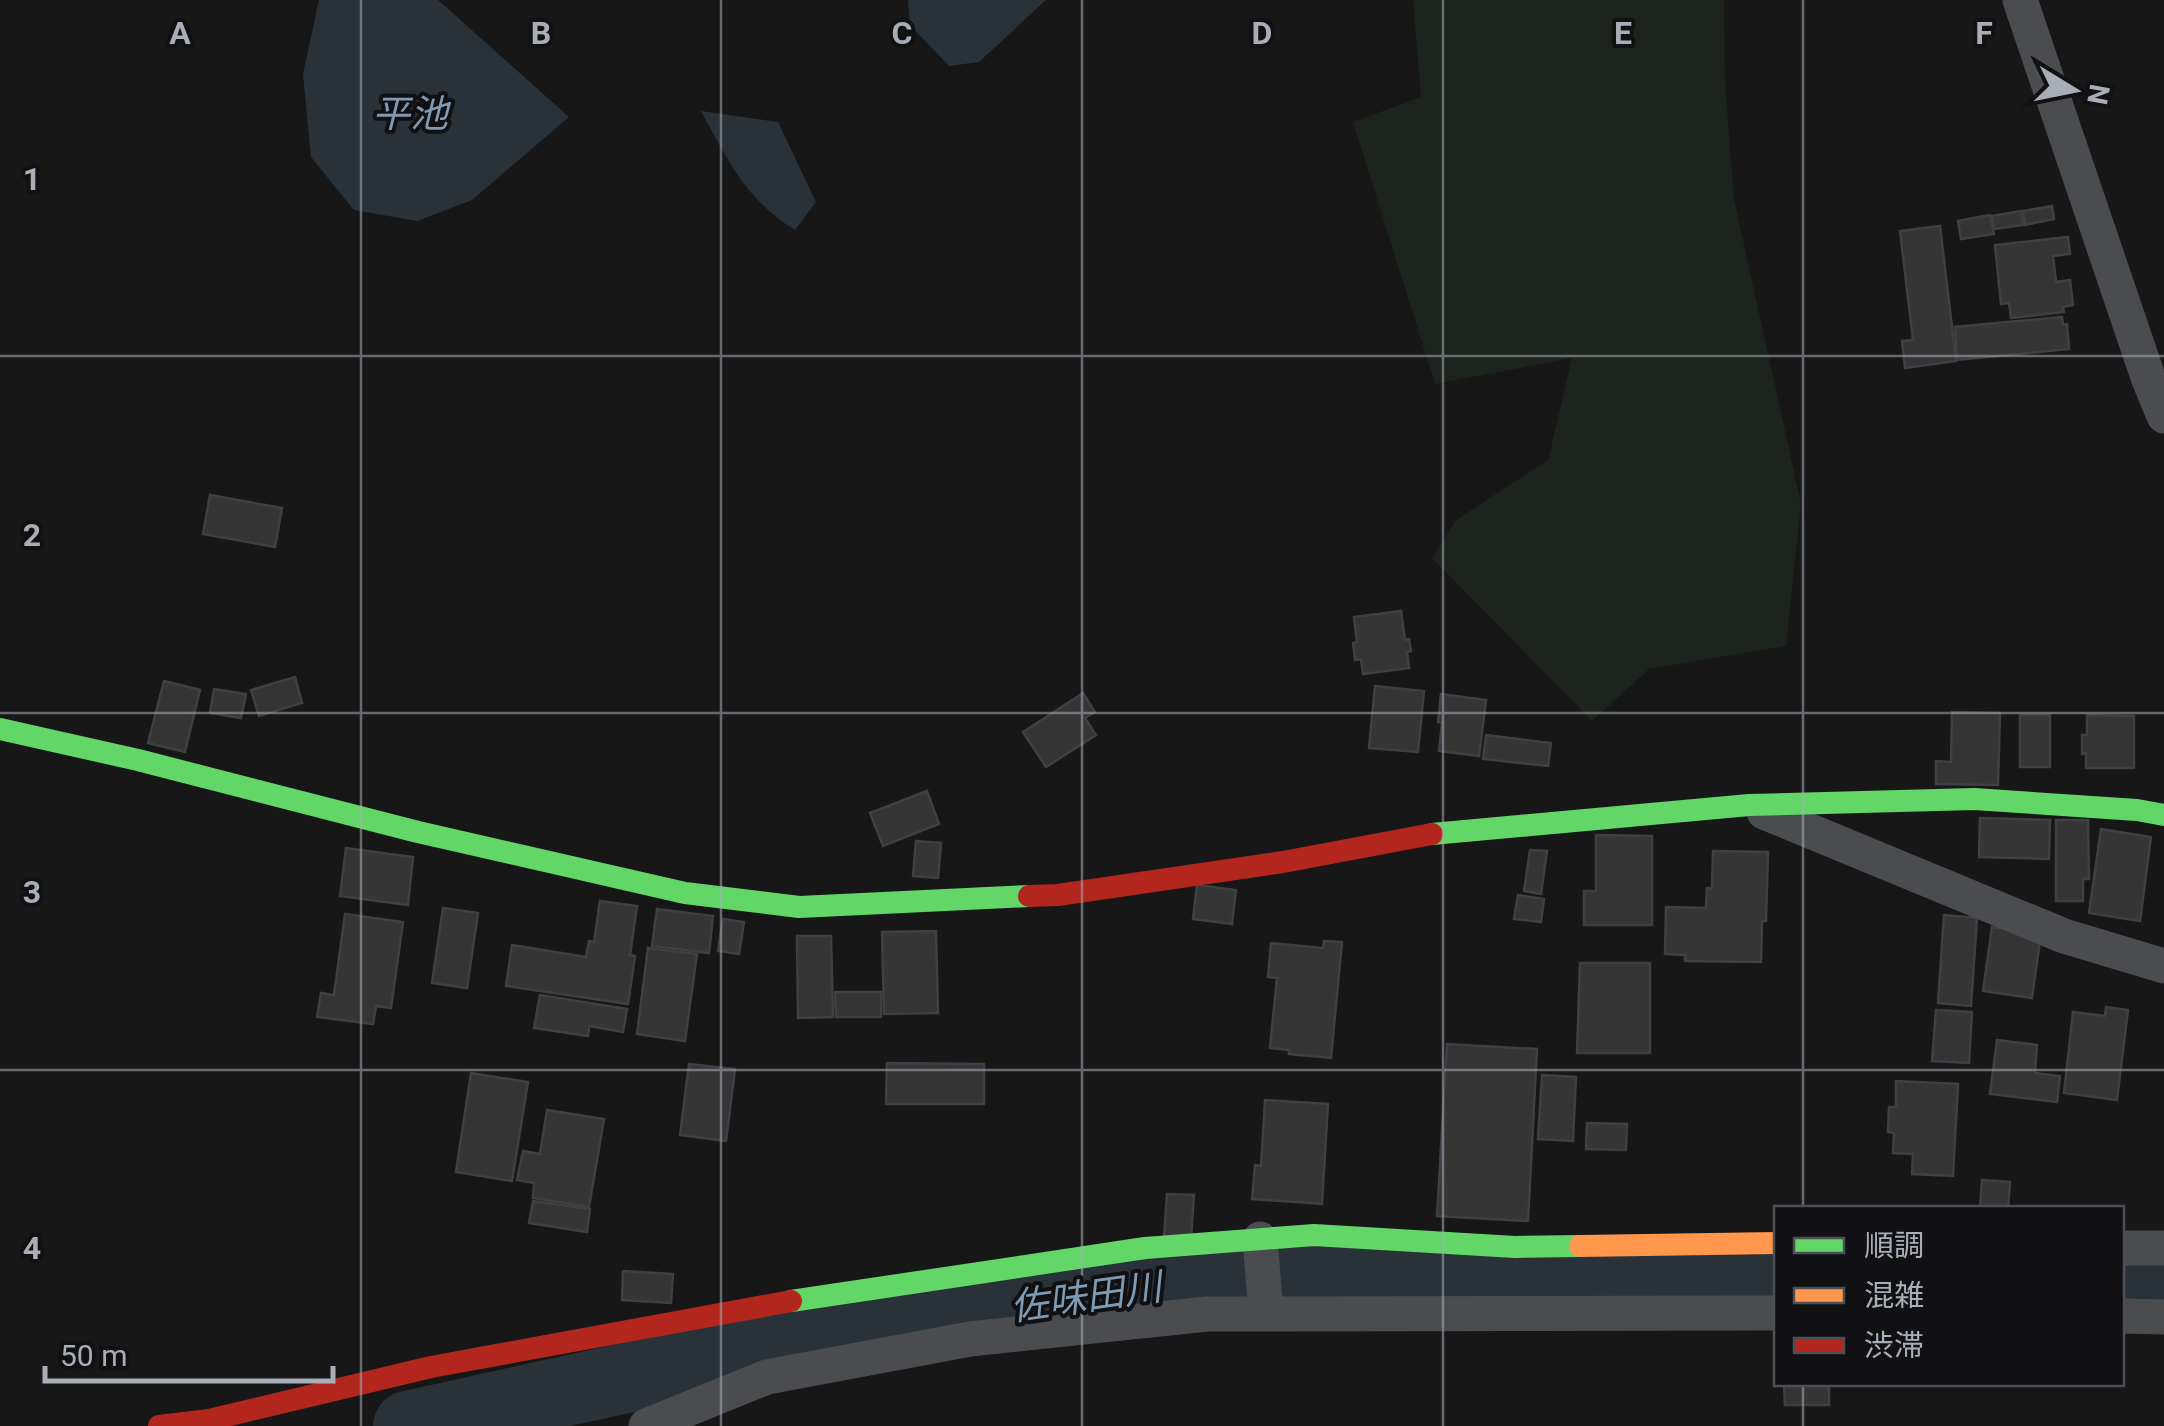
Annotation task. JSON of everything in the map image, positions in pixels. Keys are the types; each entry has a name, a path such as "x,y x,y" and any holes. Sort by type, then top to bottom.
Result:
{"street":[{"path":"2020,0 2164,416"},
{"path":"0,729 666,889 799,908 1058,895 1283,862 1440,833 1749,806 1974,799 2164,815"},
{"path":"1749,806 2064,936 2164,966"},
{"path":"159,1426 209,1420 431,1367 822,1295 1145,1248 1314,1235 1515,1247 1774,1242"},
{"path":"1260,1239 1266,1313"},
{"path":"2124,1248 2164,1248"},
{"path":"646,1426 767,1377 970,1338 1207,1314 1774,1313"},
{"path":"2124,1316 2164,1317"}],"shaded area":[{"path":"1413,0 1724,0 1725,81 1734,199 1801,504 1786,646 1649,669 1592,721 1432,558 1456,520 1548,460 1572,358 1435,384 1353,122 1421,97"}],"water":[{"name":"平池","path":"319,0 438,0 569,117 472,200 417,221 354,210 311,157 303,74"},
{"path":"908,0 1046,0 979,62 949,66 910,25"},
{"path":"701,111 778,122 816,202 795,230 750,192"}],"building":[{"path":"2052,206 2054,219 2025,225 2023,211"},
{"path":"2021,211 2023,225 1994,229 1992,216"},
{"path":"1990,215 1994,234 1961,239 1958,221"},
{"path":"1940,226 1956,361 1905,368 1902,341 1913,340 1900,231"},
{"path":"2068,237 2070,254 2053,256 2056,282 2070,280 2073,305 2063,307 2064,312 2011,318 2009,303 2001,304 1995,245"},
{"path":"2062,317 2063,325 2067,324 2069,349 1957,360 1955,327"},
{"path":"210,495 282,508 275,547 203,534"},
{"path":"1401,611 1405,640 1409,639 1411,651 1407,652 1409,668 1363,674 1361,659 1355,660 1354,617"},
{"path":"295,677 302,703 259,716 251,690"},
{"path":"164,681 200,690 185,752 148,743"},
{"path":"1375,686 1424,691 1418,752 1369,748"},
{"path":"214,689 246,694 241,718 210,713"},
{"path":"1083,693 1095,712 1085,718 1096,735 1046,767 1023,732"},
{"path":"1441,694 1486,700 1479,756 1439,751"},
{"path":"1952,712 2000,713 1998,785 1936,784 1936,761 1951,762"},
{"path":"2020,715 2050,715 2050,767 2020,767"},
{"path":"2087,715 2134,716 2134,768 2086,768 2082,735 2087,735"},
{"path":"1486,735 1551,743 1548,766 1483,759"},
{"path":"927,791 939,824 883,846 870,813"},
{"path":"1980,818 2050,820 2049,859 1979,857"},
{"path":"2056,820 2088,820 2089,879 2083,879 2083,901 2056,901"},
{"path":"2101,829 2151,837 2140,921 2089,913"},
{"path":"1596,835 1652,836 1652,925 1584,925 1584,891 1596,891"},
{"path":"916,841 941,843 938,878 913,876"},
{"path":"346,848 413,857 408,905 340,896"},
{"path":"1530,850 1547,851 1541,894 1524,891"},
{"path":"1713,851 1768,852 1761,962 1685,961 1685,955 1665,954 1666,907 1706,908 1707,888 1712,888"},
{"path":"1197,885 1236,890 1232,924 1193,919"},
{"path":"1518,895 1544,899 1541,922 1514,919"},
{"path":"600,901 637,906 628,1004 506,986 512,945 586,957 589,941 594,942"},
{"path":"443,908 478,913 467,988 432,983"},
{"path":"657,909 713,916 709,953 652,946"},
{"path":"345,914 403,922 391,1008 376,1006 373,1024 317,1017 321,993 334,995"},
{"path":"1944,915 1977,918 1971,1006 1938,1003"},
{"path":"723,919 744,922 739,954 718,951"},
{"path":"1992,927 2041,934 2032,998 1983,991"},
{"path":"936,931 938,1013 884,1014 882,932"},
{"path":"797,936 831,936 833,1017 798,1018"},
{"path":"1324,941 1342,942 1331,1058 1270,1048 1277,978 1268,977 1271,943 1323,948"},
{"path":"648,948 697,954 685,1041 637,1034"},
{"path":"1580,963 1650,963 1650,1053 1577,1053"},
{"path":"835,992 881,992 881,1017 836,1017"},
{"path":"540,995 627,1009 623,1032 589,1026 588,1036 534,1028"},
{"path":"2106,1007 2128,1010 2117,1100 2064,1093 2073,1012 2105,1016"},
{"path":"1936,1010 1972,1012 1969,1063 1932,1061"},
{"path":"1997,1040 2037,1045 2035,1073 2060,1076 2057,1102 1990,1094"},
{"path":"1447,1044 1537,1049 1528,1221 1437,1216"},
{"path":"887,1063 984,1064 984,1104 886,1104"},
{"path":"689,1064 735,1069 726,1141 680,1135"},
{"path":"471,1073 528,1082 512,1181 456,1172"},
{"path":"1542,1075 1576,1077 1573,1141 1538,1139"},
{"path":"1896,1081 1958,1084 1953,1176 1912,1174 1913,1154 1893,1153 1894,1133 1888,1132 1889,1107 1896,1107"},
{"path":"1265,1100 1328,1104 1322,1204 1252,1199 1255,1165 1261,1166"},
{"path":"547,1110 604,1119 589,1207 533,1198 534,1183 517,1180 523,1151 540,1154"},
{"path":"1587,1123 1627,1124 1626,1150 1586,1149"},
{"path":"1982,1180 2010,1182 2008,1206 1980,1206"},
{"path":"1167,1194 1194,1195 1191,1239 1164,1237"},
{"path":"533,1201 590,1209 587,1232 529,1223"},
{"path":"623,1271 673,1274 671,1303 622,1300"},
{"path":"1784,1386 1829,1386 1829,1405 1785,1405"}],"waterway":[{"name":"佐味田川","path":"408,1426 803,1341 1002,1306 1203,1281 1316,1276 1774,1281"},
{"name":"佐味田川","path":"2124,1290 2164,1291"}],"traffic: fast":[{"path":"0,729 685,893 799,907 1029,896"},
{"path":"1432,834 1749,805 1974,799 2164,815"},
{"path":"791,1301 1145,1248 1314,1235 1515,1247 1580,1246"}],"traffic: slow":[{"path":"1580,1246 1774,1243"}],"traffic: jam":[{"path":"1029,896 1283,862 1432,834"},
{"path":"159,1426 209,1420 431,1367 791,1301"}]}
